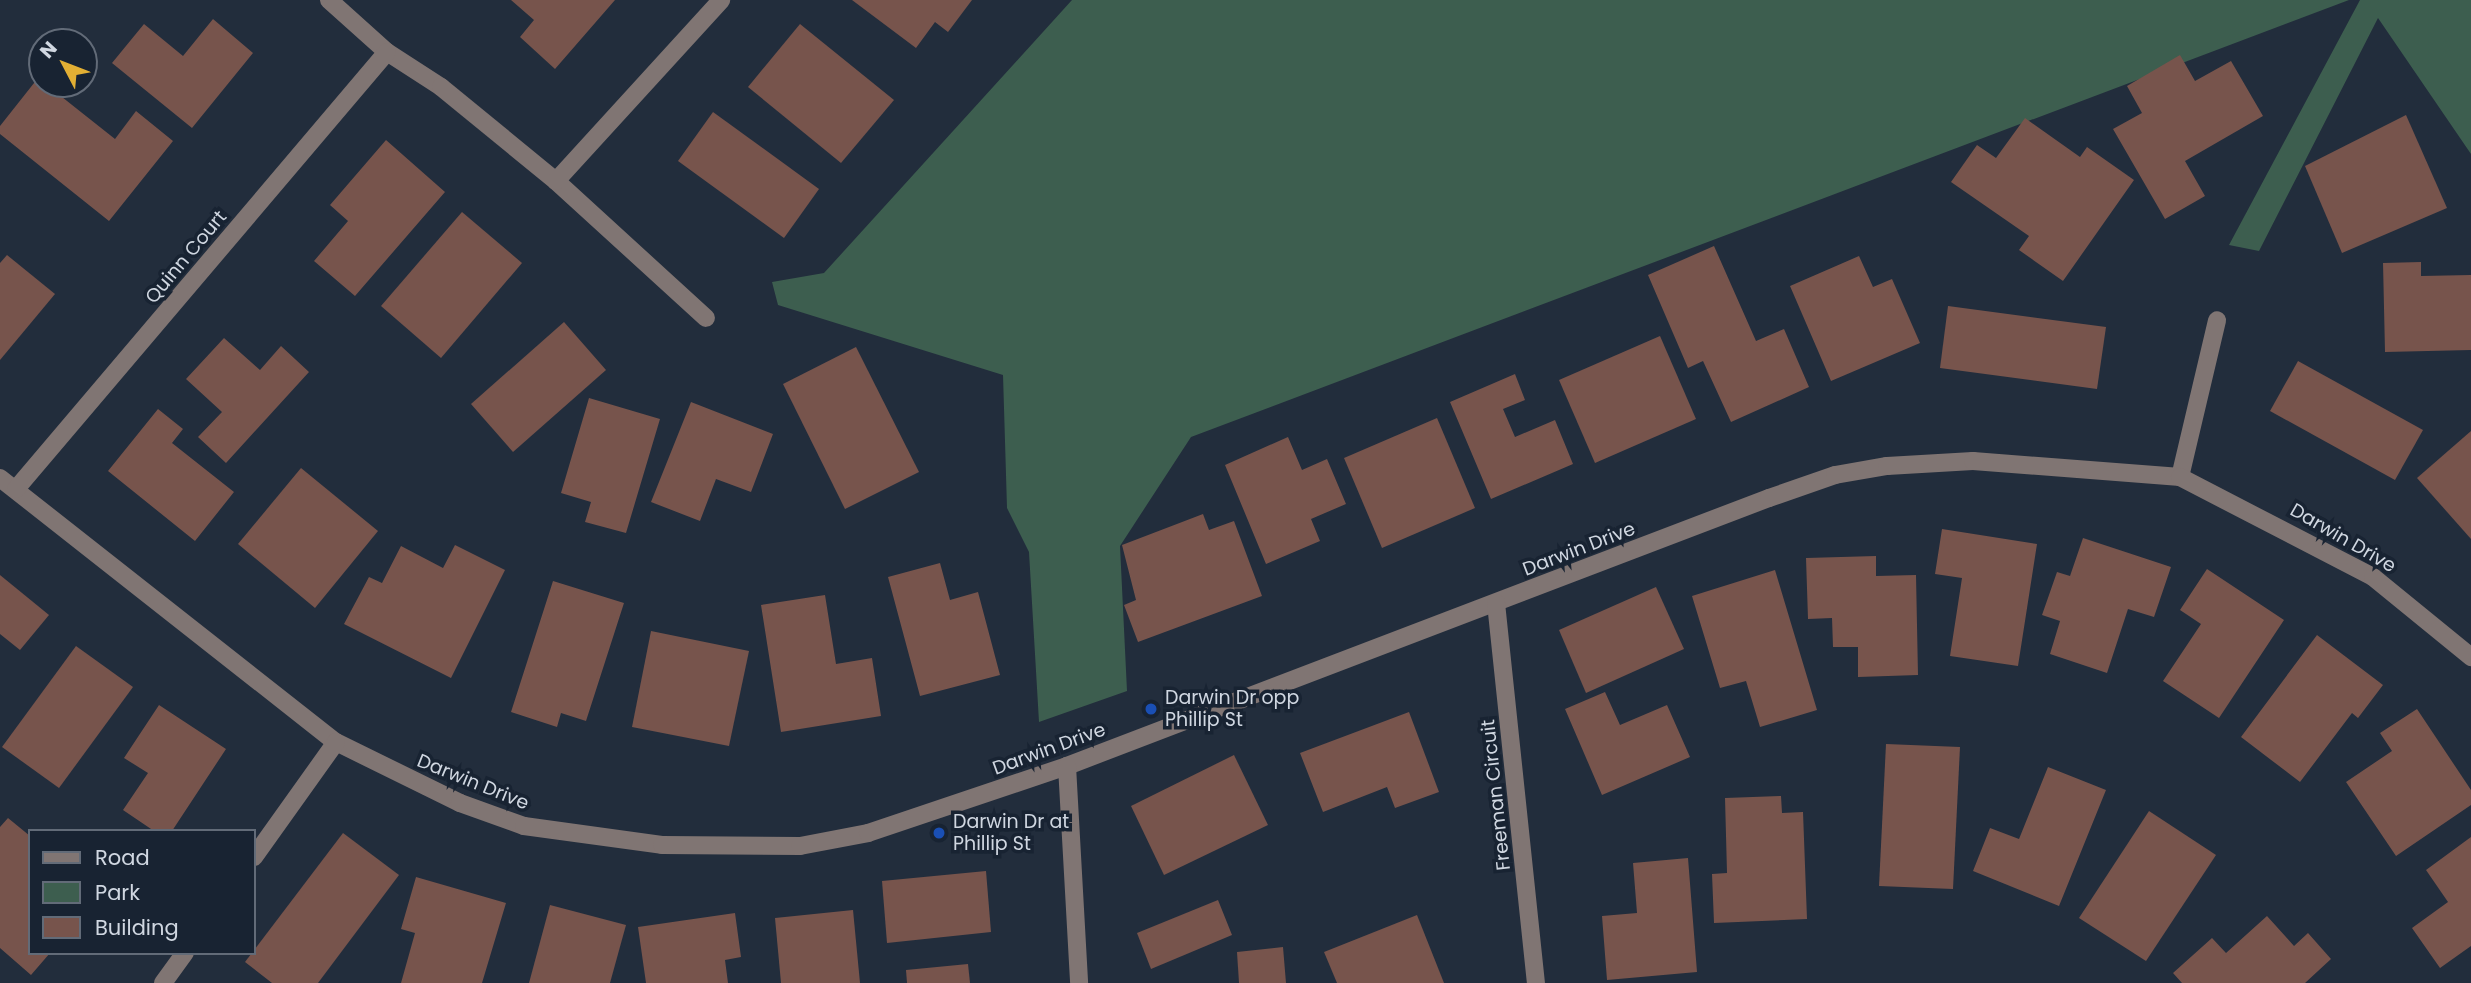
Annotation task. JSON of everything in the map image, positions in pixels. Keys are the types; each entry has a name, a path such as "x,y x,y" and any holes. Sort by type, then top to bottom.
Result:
{"street":[{"path":"329,0 387,52 441,87 556,181 706,318"},
{"path":"556,181 720,0"},
{"name":"Quinn Court","path":"16,489 387,52"},
{"path":"2179,477 2217,320"},
{"name":"Darwin Drive","path":"0,478 336,742 460,803 524,826 662,845 730,849 800,846 869,833 1066,766 1835,475 1887,466 1973,461 2179,477 2373,577 2471,657"},
{"name":"Freeman Circuit","path":"1496,603 1536,983"},
{"path":"256,854 336,742"},
{"path":"1066,766 1079,983"},
{"path":"163,983 184,955"}],"green space":[{"path":"1072,0 2349,0 1191,437 1120,546 1127,691 1039,722 1029,552 1007,508 1003,375 778,305 772,282 824,273"},
{"path":"2360,0 2471,0 2471,154 2378,18 2259,251 2229,245"}],"building":[{"path":"511,0 615,0 555,69 520,37 534,20"},
{"path":"852,0 972,0 948,32 935,22 916,48"},
{"path":"213,19 253,53 192,128 112,63 144,24 183,56"},
{"path":"800,24 894,100 841,163 748,87"},
{"path":"2180,55 2195,81 2231,61 2263,116 2185,161 2205,196 2165,219 2113,129 2142,113 2127,86"},
{"path":"28,91 28,98 63,98 115,139 136,111 173,141 109,221 0,134 0,126"},
{"path":"713,112 819,189 784,238 678,161"},
{"path":"2406,115 2447,208 2342,253 2305,166"},
{"path":"2025,118 2080,157 2087,147 2134,180 2063,281 2019,250 2029,236 1951,182 1977,145 1996,158"},
{"path":"386,140 445,192 355,296 314,261 348,221 330,205"},
{"path":"462,212 522,263 441,358 381,306"},
{"path":"1714,246 1756,341 1784,329 1809,387 1731,422 1703,361 1688,368 1648,275"},
{"path":"7,255 55,294 0,360 0,263"},
{"path":"1859,256 1873,287 1892,279 1920,343 1831,381 1790,286"},
{"path":"2421,262 2421,276 2471,275 2471,350 2385,352 2383,263"},
{"path":"1948,306 2106,327 2097,389 1940,368"},
{"path":"564,322 606,370 513,452 471,404"},
{"path":"1660,336 1696,419 1595,463 1559,380"},
{"path":"224,338 260,370 281,346 309,372 226,463 198,437 222,412 186,379"},
{"path":"856,347 919,472 845,509 783,384"},
{"path":"2298,361 2423,430 2395,480 2270,411"},
{"path":"1515,374 1525,400 1503,409 1515,437 1555,420 1573,464 1491,499 1450,402"},
{"path":"589,398 660,419 626,533 585,522 591,502 561,493"},
{"path":"691,402 773,434 751,492 716,479 700,521 651,502"},
{"path":"158,409 183,429 172,443 234,492 195,541 108,471"},
{"path":"1437,418 1475,508 1382,548 1344,458"},
{"path":"2471,431 2471,539 2417,478"},
{"path":"1288,437 1302,470 1327,459 1346,504 1311,519 1320,541 1266,564 1225,465"},
{"path":"301,468 378,531 315,608 238,544"},
{"path":"1203,514 1209,530 1234,521 1262,596 1138,642 1124,605 1136,600 1122,545"},
{"path":"1942,529 2037,544 2018,666 1950,656 1962,578 1935,574"},
{"path":"2083,538 2171,567 2154,617 2128,609 2107,673 2050,654 2060,621 2042,615 2057,572 2070,576"},
{"path":"455,545 505,570 451,678 344,624 369,577 382,583 401,546 443,568"},
{"path":"1876,556 1876,576 1916,575 1918,675 1858,677 1858,647 1833,647 1832,618 1808,619 1806,558"},
{"path":"940,563 950,600 978,592 1000,675 920,696 888,577"},
{"path":"2207,569 2284,620 2219,718 2163,681 2201,624 2180,610"},
{"path":"1775,570 1817,710 1760,727 1746,681 1720,688 1692,596"},
{"path":"0,575 49,615 20,650 0,634"},
{"path":"553,581 624,603 586,721 561,713 557,727 511,712"},
{"path":"1656,587 1684,649 1586,693 1559,630"},
{"path":"825,595 836,664 872,658 881,716 781,732 761,605"},
{"path":"651,631 749,651 729,746 632,727"},
{"path":"2317,635 2383,685 2358,718 2352,713 2300,782 2241,737"},
{"path":"76,646 133,687 59,788 2,747"},
{"path":"1605,692 1620,725 1667,705 1690,757 1602,795 1565,709"},
{"path":"159,705 226,749 173,829 151,829 123,810 148,773 124,758"},
{"path":"2417,709 2471,790 2471,805 2396,856 2346,782 2392,751 2380,733"},
{"path":"1409,712 1439,792 1395,808 1387,787 1323,812 1300,753"},
{"path":"1886,744 1960,747 1953,889 1879,886"},
{"path":"1234,755 1268,825 1164,875 1131,806"},
{"path":"2048,767 2106,790 2059,906 1973,871 1990,828 2019,839"},
{"path":"1781,796 1782,813 1803,812 1807,919 1714,923 1712,874 1727,873 1725,798"},
{"path":"2149,811 2216,855 2146,961 2079,918"},
{"path":"8,818 28,834 28,955 48,955 31,975 0,948 0,827"},
{"path":"343,833 399,875 318,983 272,983 245,962 250,955 256,955 256,948"},
{"path":"2471,837 2471,946 2440,968 2412,928 2448,902 2426,870"},
{"path":"1688,858 1697,972 1607,980 1602,916 1637,913 1633,863"},
{"path":"986,871 991,932 887,943 882,881"},
{"path":"416,877 506,903 482,983 401,983 415,933 401,929"},
{"path":"1218,900 1232,935 1151,969 1137,933"},
{"path":"550,905 626,925 610,983 529,983"},
{"path":"853,910 860,983 781,983 775,918"},
{"path":"735,913 741,957 725,960 728,983 646,983 638,927"},
{"path":"1417,915 1444,983 1337,983 1324,952"},
{"path":"2267,916 2294,946 2308,933 2331,959 2305,983 2182,983 2173,973 2212,938 2226,953"},
{"path":"1283,947 1286,983 1239,983 1237,952"},
{"path":"968,964 970,983 907,983 906,970"}],"place":[{"name":"Darwin Dr opp Phillip St","path":"1151,709"},
{"name":"Darwin Dr at Phillip St","path":"939,833"}]}
